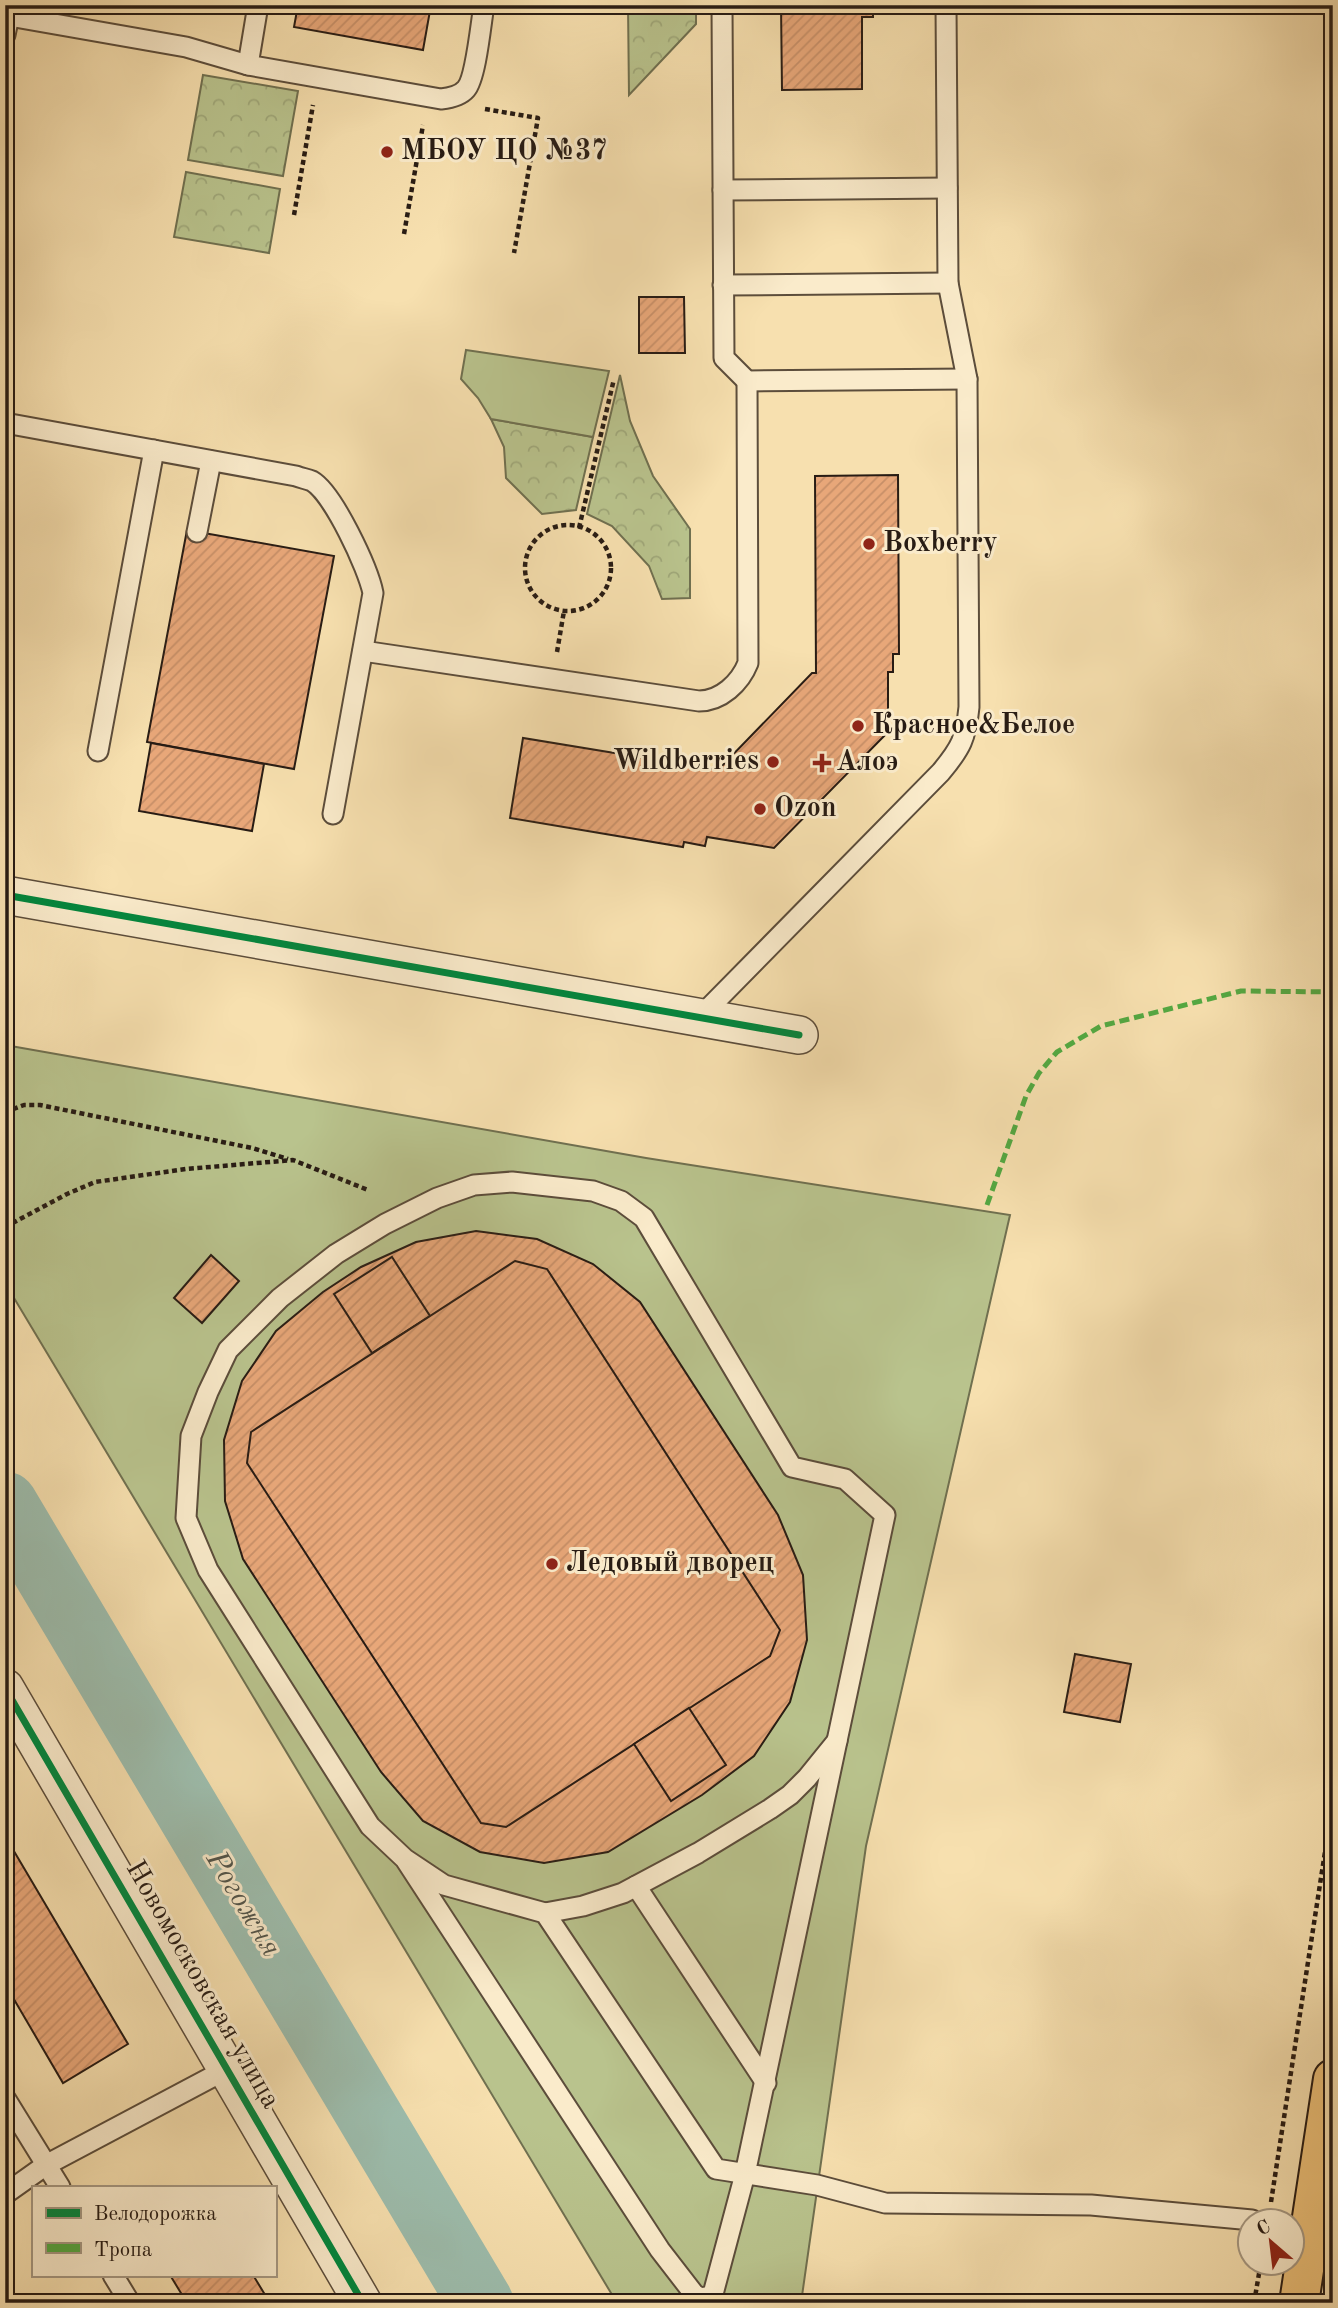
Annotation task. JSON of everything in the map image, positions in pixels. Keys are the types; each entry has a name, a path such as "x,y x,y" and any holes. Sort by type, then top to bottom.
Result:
{"main road":[{"path":"1305,2206 1333,2079"},
{"path":"1299,2303 1300,2276"}],"street":[{"path":"5,895 799,1035"},
{"name":"Новомосковская улица","path":"5,1688 363,2303"}],"lane":[{"path":"248,65 258,5"},
{"path":"6,20 186,47 248,65 441,99 454,97 467,88 472,77 484,5"},
{"path":"363,652 709,701 727,690 745,671 749,655 747,381 724,358 722,5"},
{"path":"699,1018 941,772 957,753 966,732 969,707 967,379 948,283 946,5"},
{"path":"723,190 947,188"},
{"path":"723,285 948,283"},
{"path":"747,381 967,379"},
{"path":"5,423 296,476 312,482 324,492 370,578 373,593 333,814"},
{"path":"98,751 154,450"},
{"path":"197,531 211,461"},
{"path":"405,1859 660,2250 688,2288 700,2298 713,2294 746,2174 839,1739 885,1515 845,1479 792,1467 644,1218 621,1200 593,1191 512,1182 474,1185 437,1198 385,1224 336,1254 280,1298 229,1350 208,1392 191,1436 186,1518 208,1570 370,1826 405,1859 444,1885 545,1913 583,1906 636,1886 698,1853 770,1809 807,1777 839,1739"},
{"path":"636,1886 766,2083"},
{"path":"545,1913 716,2169 817,2185 885,2203 1091,2205 1236,2219"},
{"path":"5,2194 46,2165 227,2069"},
{"path":"5,2098 59,2186"},
{"path":"114,2276 130,2303"}],"path":[{"path":"294,215 318,77"},
{"path":"467,88 480,108 537,118 514,253"},
{"path":"404,234 428,96"},
{"path":"579,527 614,379"},
{"path":"573,525 589,531 602,541 610,556 611,573 606,589 596,602 581,610 564,611 548,606 535,596 527,581 525,564 531,548 541,535 556,527 573,525"},
{"path":"552,679 564,611"},
{"path":"5,1112 24,1105 40,1105 252,1147 368,1190"},
{"path":"5,1227 95,1182 186,1169 293,1160"},
{"path":"1270,2206 1333,1800"},
{"path":"1254,2303 1259,2276"}],"green space":[{"path":"628,5 696,5 696,24 629,95"},
{"path":"203,75 298,91 283,176 188,160"},
{"path":"186,172 280,189 269,253 174,237"},
{"path":"466,350 609,371 593,437 491,419 478,398 461,379"},
{"path":"620,375 630,421 653,476 690,529 690,598 662,599 649,566 612,526 587,514"},
{"path":"491,419 593,437 576,510 542,514 506,478 504,447"},
{"name":"Ледовый дворец","path":"5,1045 646,1158 1010,1215 866,1846 801,2303 617,2303 5,1283"}],"building":[{"path":"298,5 431,5 423,50 294,27"},
{"path":"781,5 873,5 873,17 862,17 862,89 782,90"},
{"path":"639,297 684,297 685,353 639,353"},
{"path":"898,475 899,654 893,654 893,672 888,672 888,732 774,848 707,837 705,846 684,842 683,847 510,818 523,738 718,770 812,673 816,673 815,476"},
{"path":"187,530 334,556 294,769 147,742"},
{"path":"151,743 264,764 252,831 139,811"},
{"name":"Ледовый дворец","path":"476,1231 537,1239 593,1264 640,1302 778,1515 803,1575 807,1640 790,1702 754,1756 702,1795 608,1852 544,1863 480,1852 423,1821 381,1772 243,1559 225,1501 224,1440 242,1381 276,1331 323,1292 361,1267 416,1242"},
{"path":"211,1255 239,1281 202,1323 174,1298"},
{"path":"392,1257 430,1316 372,1353 334,1294"},
{"name":"Ледовый дворец","path":"515,1261 547,1269 780,1630 770,1656 506,1827 481,1823 247,1463 251,1432"},
{"path":"1075,1654 1131,1664 1120,1722 1064,1712"},
{"path":"689,1708 726,1765 671,1801 634,1744"},
{"path":"5,1836 128,2044 63,2083 5,1984"},
{"path":"171,2276 254,2276 270,2303 187,2303"}],"waterway":[{"name":"Рогожня","path":"5,1504 481,2303"}],"marked path":[{"path":"987,1205 1026,1096 1039,1073 1057,1052 1101,1026 1241,991 1333,992"}],"cycle path":[{"path":"5,895 799,1035"},
{"path":"5,1688 363,2303"}],"place":[{"name":"МБОУ ЦО №37","path":"387,152"},
{"name":"Boxberry","path":"869,544"},
{"name":"Красное&Белое","path":"858,726"},
{"name":"Wildberries","path":"773,762"},
{"name":"Алоэ","path":"822,763"},
{"name":"Ozon","path":"760,809"},
{"name":"Ледовый дворец","path":"552,1564"}]}
